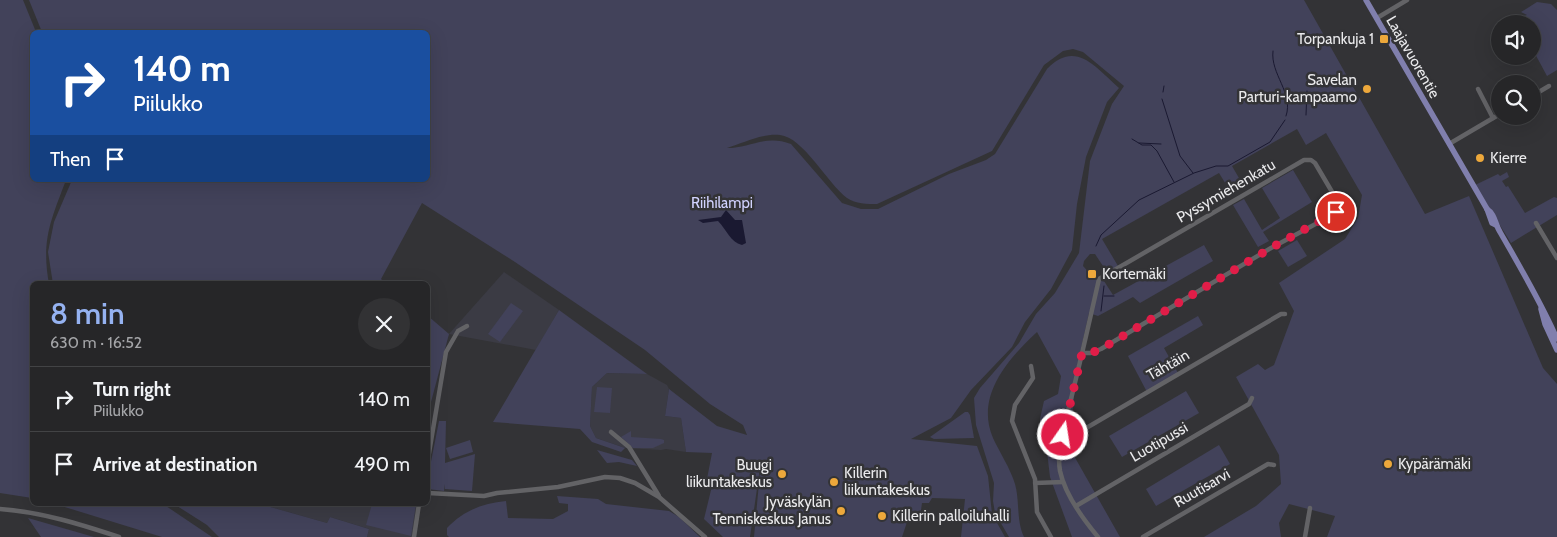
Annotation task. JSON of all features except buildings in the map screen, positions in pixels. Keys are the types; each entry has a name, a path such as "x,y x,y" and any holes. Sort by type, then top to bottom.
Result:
{"main road":[{"name":"Laajavuorentie","path":"1366,0 1487,209 1496,220 1496,225 1541,304 1557,340"},
{"name":"Laajavuorentie","path":"1541,304 1545,324 1557,350"}],"street":[{"path":"1377,18 1407,0"},
{"path":"1541,91 1549,86"},
{"path":"1478,89 1491,113"},
{"path":"1449,144 1491,120"},
{"name":"Pyssymiehenkatu","path":"1082,353 1091,353 1101,349 1338,209 1338,202 1315,163 1312,160 1304,160 1102,278 1082,353 1063,435 1059,464 1063,482 1076,506 1098,537"},
{"path":"1536,223 1557,258"},
{"name":"Tähtäin","path":"1063,435 1076,434 1281,314 1286,314"},
{"path":"430,447 446,352 458,331 467,326"},
{"path":"1031,366 1033,378 1015,405 1012,421 1035,483 1038,512 1051,537"},
{"name":"Luotipussi","path":"1076,506 1249,404 1252,398"},
{"path":"611,432 629,447 659,497"},
{"name":"Ruutisarvi","path":"1143,537 1268,464 1274,465"},
{"path":"430,493 484,496 605,477 620,478 635,483 659,497 705,537"},
{"path":"1035,483 1063,482"},
{"path":"414,537 419,506"},
{"path":"1305,537 1310,508"},
{"path":"0,509 59,518 119,537"}],"shaded area":[{"name":"Riihilampi","path":"726,210 735,220 742,220 746,243 742,245 734,241 718,221 703,223 698,220 721,217"},
{"path":"504,272 559,310 536,350 449,334"},
{"path":"607,373 647,374 667,385 669,389 665,416 681,418 686,452 666,449 625,448 596,438 590,426 592,387"},
{"path":"267,506 417,506 412,537 367,537 369,529 330,517 327,523"}],"green space":[{"path":"0,0 23,0 35,30 30,30 30,182 65,182 49,230 46,255 49,281 30,281 30,498 0,493"},
{"path":"29,0 1304,0 1425,214 1469,196 1543,368 1557,384 1557,537 1327,537 1335,516 1289,504 1279,523 1281,537 1204,537 1256,506 1281,484 1279,455 1236,377 1258,364 1265,370 1274,365 1294,311 1279,283 1345,239 1358,218 1362,195 1326,133 1306,145 1297,129 1232,166 1243,185 1227,194 1224,188 1227,186 1219,173 1102,239 1118,266 1107,272 1095,254 1090,254 1084,261 1083,266 1095,279 1104,281 1113,295 1204,245 1213,261 1140,303 1133,297 1098,316 1089,313 1077,366 1069,447 1120,537 1072,537 1050,477 1046,443 1040,419 1044,401 1058,394 1061,376 1037,332 1015,354 997,379 991,393 988,408 993,438 1015,484 1020,524 1024,537 1009,537 995,513 993,501 994,483 976,425 974,398 980,388 1019,343 1036,314 1055,293 1079,253 1090,161 1112,104 1124,86 1083,52 1073,49 1063,51 1044,65 992,151 877,204 858,203 847,198 806,152 789,138 780,135 767,135 727,148 774,140 791,144 842,203 861,209 878,209 949,174 986,160 995,154 1047,69 1057,60 1067,56 1085,60 1094,65 1119,88 1107,102 1086,157 1077,204 1072,250 1051,289 1025,322 1012,347 971,390 951,418 911,439 977,446 988,476 992,514 1005,537 961,537 965,499 932,498 929,503 922,503 920,517 907,522 902,537 754,537 761,461 750,537 723,537 704,519 712,486 706,484 712,453 686,452 681,418 665,416 669,389 717,426 747,435 743,425 710,404 645,350 515,262 422,203 381,279 383,281 53,281 48,252 54,222 71,182 430,182 430,30 41,30"},
{"path":"1537,2 1551,4 1557,10 1557,70 1547,76 1541,65 1541,15 1527,15 1521,12"},
{"path":"1293,170 1312,202 1263,232 1269,241 1258,247 1233,205 1244,199 1262,230 1280,218 1262,188"},
{"path":"1507,172 1509,177 1502,181 1506,187 1508,186 1525,213 1554,197 1557,198 1557,215 1511,243 1475,185 1498,174 1500,176"},
{"path":"1297,240 1307,256 1288,267 1278,251"},
{"path":"511,303 523,311 500,342 488,334"},
{"path":"559,310 647,374 607,373 592,387 590,426 596,438 625,448 621,452 592,442 580,429 493,422"},
{"path":"1198,316 1203,325 1164,348 1178,373 1147,392 1128,356"},
{"path":"430,318 449,334 430,402"},
{"path":"597,387 612,388 610,413 594,412"},
{"path":"1186,391 1199,413 1122,457 1109,436"},
{"path":"965,412 968,412 970,415 974,438 934,439 930,437"},
{"path":"439,421 446,421 445,463 475,454 472,491 445,489 445,484 444,491 430,489 430,467"},
{"path":"631,431 631,437 661,439 664,440 664,443 653,448 633,448 621,437"},
{"path":"470,440 473,452 450,459 446,448"},
{"path":"1219,445 1230,464 1156,506 1146,489"},
{"path":"597,450 632,460 637,466 619,462 607,463"},
{"path":"557,496 598,499 606,504 669,511 679,517 700,537 449,537 447,535 447,528 460,517 481,506 498,502 506,501 508,518 553,519 568,511 568,504 559,503"},
{"path":"61,506 166,506 212,537 162,537"},
{"path":"177,506 267,506 327,523 330,517 369,529 367,537 219,537 207,525"},
{"path":"371,506 416,506 411,536 366,525"},
{"path":"28,518 94,537 41,537"}],"waterway":[{"path":"1273,51 1275,68 1287,99 1288,108 1286,116"},
{"path":"1163,92 1164,86"},
{"path":"1306,115 1307,91"},
{"path":"1162,99 1180,156 1193,173"},
{"path":"1096,246 1101,235 1139,200 1194,173 1216,166 1228,166 1270,142 1285,120"},
{"path":"1132,139 1142,145 1151,145 1157,151 1174,182"},
{"path":"1139,143 1161,144"},
{"path":"1101,311 1104,286"},
{"path":"1104,296 1114,296"}],"place":[{"name":"Torpankuja 1","path":"1384,39"},
{"name":"Savelan Parturi-kampaamo","path":"1367,89"},
{"name":"Kierre","path":"1480,158"},
{"name":"Kortemäki","path":"1092,274"},
{"name":"Kypärämäki","path":"1388,464"},
{"name":"Buugi liikuntakeskus","path":"782,474"},
{"name":"Killerin liikuntakeskus","path":"834,482"},
{"name":"Jyväskylän Tenniskeskus Janus","path":"841,511"},
{"name":"Killerin palloiluhalli","path":"882,516"}],"route":[{"path":"1063,435 1082,353 1087,354 1101,349 1264,252 1278,246 1336,212"}]}
